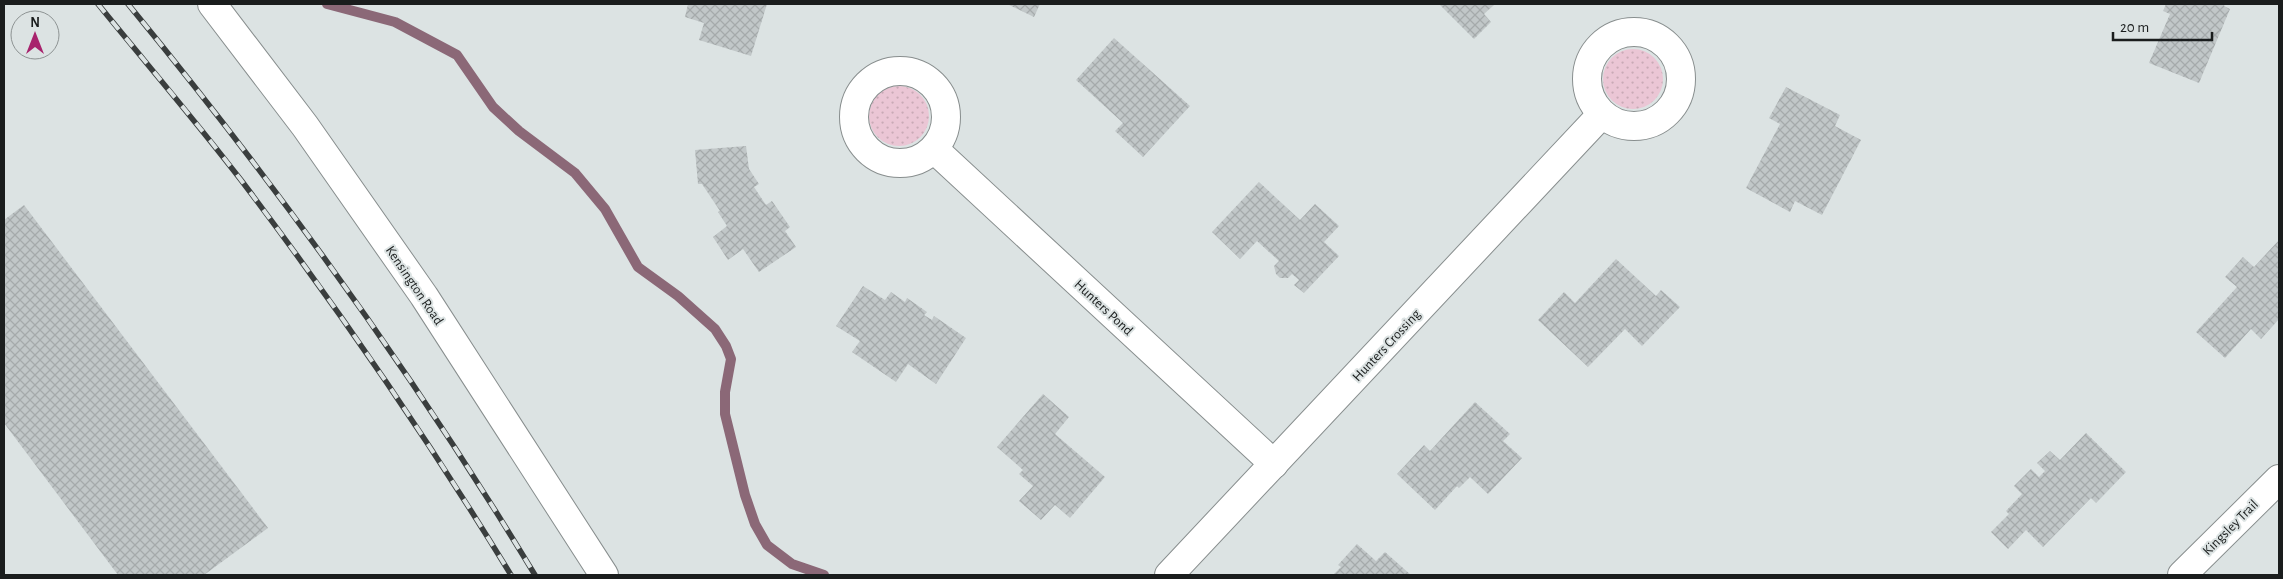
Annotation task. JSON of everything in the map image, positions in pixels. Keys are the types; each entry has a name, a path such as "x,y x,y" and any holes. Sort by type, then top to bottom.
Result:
{"street":[{"name":"Kensington Road","path":"212,4 305,126 424,296 604,575"},
{"name":"Hunters Crossing","path":"1169,575 1602,114"},
{"name":"Hunters Pond","path":"934,149 1274,464"},
{"name":"Kingsley Trail","path":"2182,575 2279,479"}],"shaded area":[{"path":"1633,49 1649,54 1654,58 1658,63 1663,79 1658,95 1654,100 1649,104 1633,109 1617,104 1612,100 1608,95 1603,79 1608,63 1612,58 1617,54"},
{"path":"899,86 915,91 920,95 924,100 929,116 924,132 920,137 915,141 899,146 883,141 878,137 874,132 869,116 874,100 878,95 883,91"}],"building":[{"path":"688,4 767,4 751,56 699,40 704,23 685,17"},
{"path":"1007,4 1040,4 1034,17"},
{"path":"1439,4 1495,4 1484,14 1491,22 1474,39"},
{"path":"2166,4 2225,4 2224,6 2230,9 2199,83 2149,63 2170,14 2163,11"},
{"path":"1114,38 1190,106 1143,157 1115,131 1123,123 1076,80"},
{"path":"1786,87 1840,115 1835,126 1861,140 1822,215 1795,201 1790,212 1746,188 1780,124 1769,118"},
{"path":"746,146 749,169 759,184 754,187 766,205 772,201 790,227 785,231 796,247 759,272 743,249 728,260 713,237 727,226 718,212 720,211 702,184 698,184 695,150"},
{"path":"1259,182 1300,220 1315,204 1339,226 1324,242 1339,256 1304,293 1294,285 1299,280 1292,274 1288,278 1280,278 1276,274 1274,266 1279,261 1257,241 1240,259 1212,232"},
{"path":"24,205 268,528 204,575 118,575 4,423 4,220"},
{"path":"2279,240 2279,319 2261,339 2251,329 2225,358 2196,332 2237,287 2225,277 2243,257 2254,267"},
{"path":"1616,259 1656,296 1661,290 1680,307 1642,346 1625,329 1588,367 1538,320 1564,292 1575,303"},
{"path":"863,286 885,300 891,292 905,302 907,298 927,312 924,315 932,320 934,316 966,338 936,384 908,364 896,382 852,352 860,341 836,326"},
{"path":"1043,394 1069,417 1055,434 1105,477 1070,518 1055,505 1041,520 1019,501 1033,486 1019,474 1023,470 997,447"},
{"path":"1475,402 1510,434 1503,441 1522,458 1488,494 1470,477 1459,488 1457,486 1435,510 1397,474 1424,445 1430,451"},
{"path":"2086,433 2126,472 2096,503 2091,498 2043,547 2026,530 2008,549 1991,532 2009,514 2006,511 2022,494 2014,486 2031,469 2039,477 2045,471 2037,463 2050,451 2060,460"},
{"path":"1357,544 1376,561 1385,552 1411,575 1333,575 1341,567 1338,565"}],"waterway":[{"path":"327,4 395,22 457,55 493,107 519,131 575,173 605,209 638,267 678,296 715,329 726,346 731,359 725,392 725,414 745,495 755,524 767,545 792,564 824,575"}],"railway":[{"path":"98,4 224,158 312,276 381,374 480,524 511,575"},
{"path":"128,4 237,141 342,282 441,427 535,575"}]}
